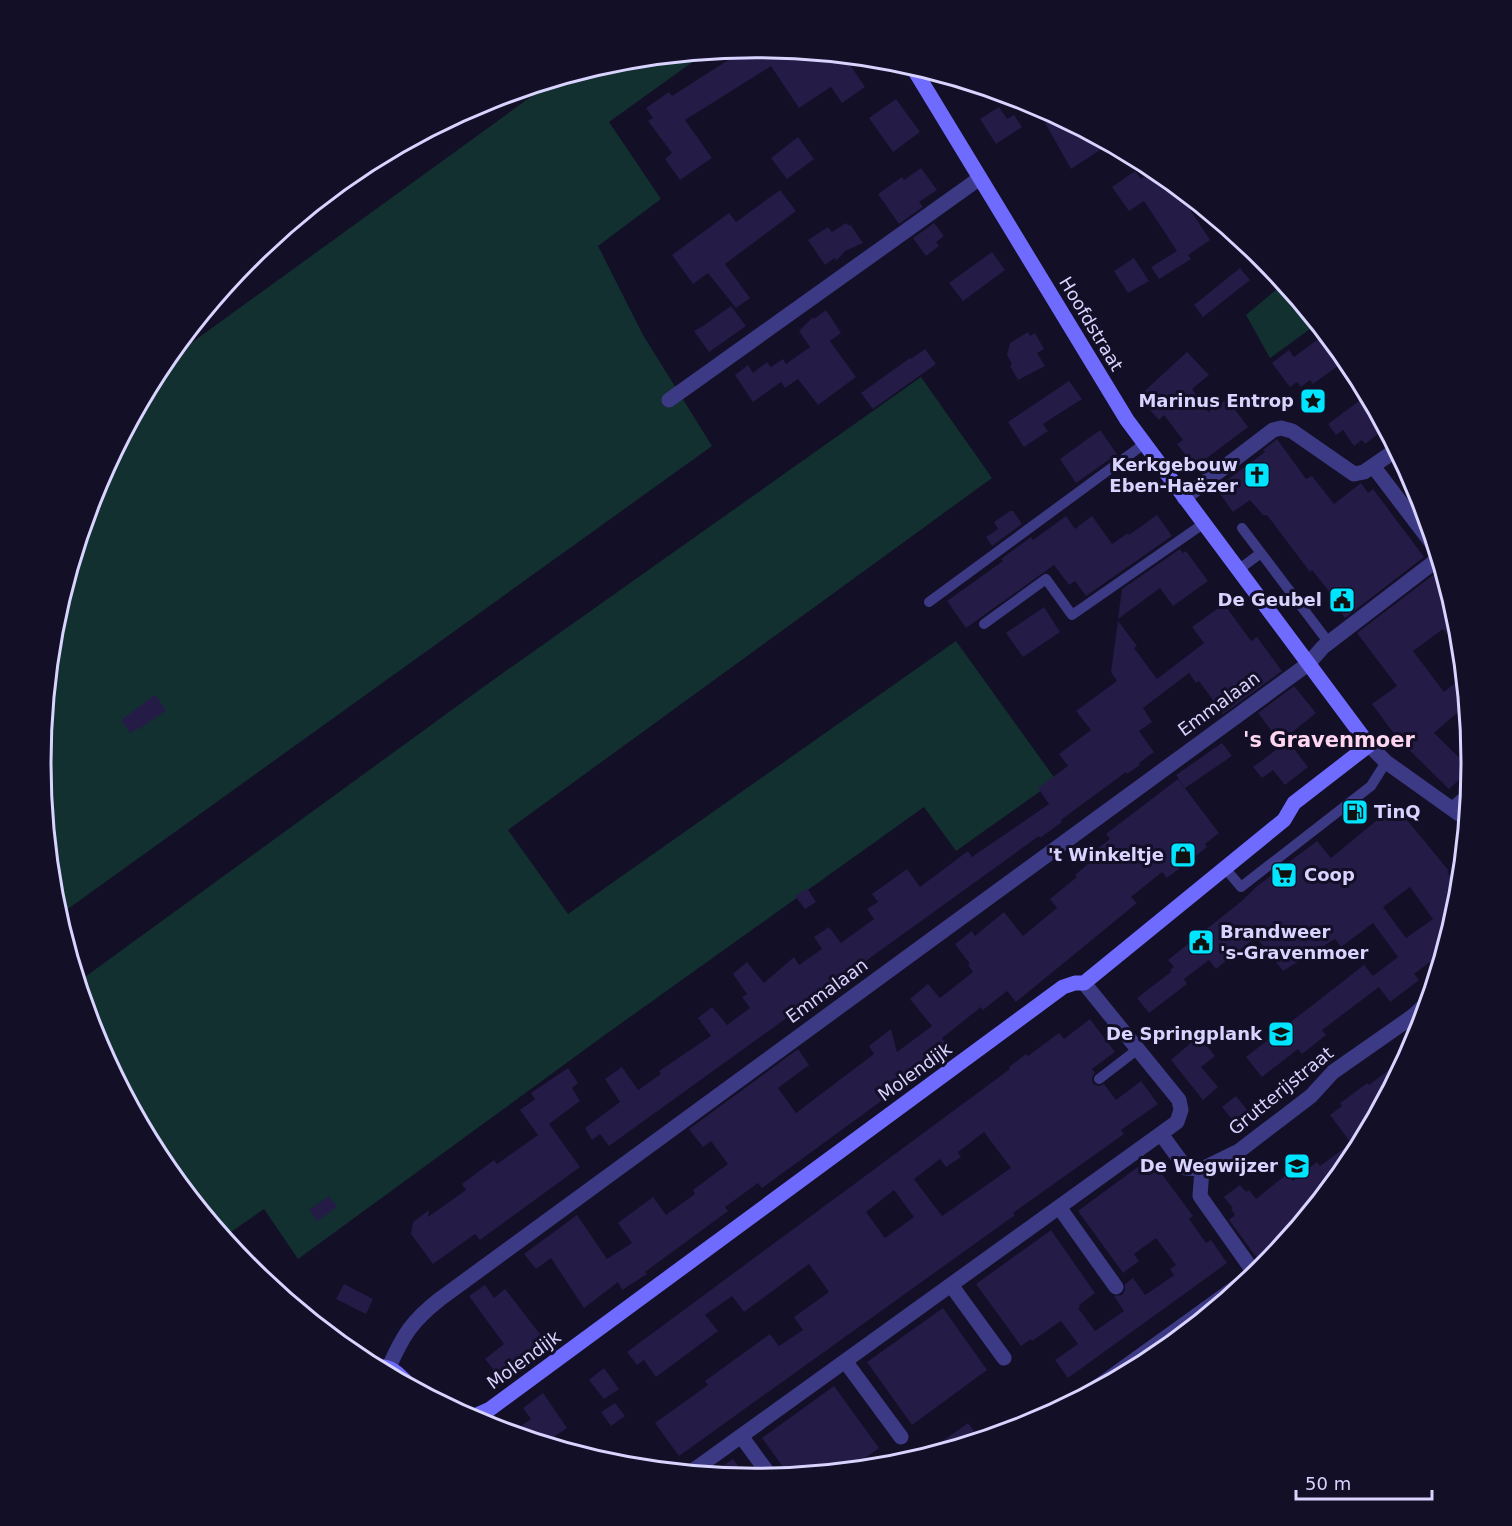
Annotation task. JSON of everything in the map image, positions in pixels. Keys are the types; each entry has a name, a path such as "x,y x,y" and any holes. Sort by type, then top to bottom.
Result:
{"street":[{"name":"Hoofdstraat","path":"919,78 1127,420 1369,745"},
{"path":"669,400 980,178"},
{"path":"1184,498 1273,430 1281,428 1292,431 1354,474 1364,472 1390,454"},
{"path":"1373,466 1421,530"},
{"name":"Emmalaan","path":"385,1363 418,1316 440,1299 1308,664 1329,643 1432,564"},
{"path":"1369,745 1386,762 1459,813"},
{"name":"Molendijk","path":"482,1412 1062,987 1084,983 1284,820 1294,803 1369,745"},
{"path":"1453,809 1459,804"},
{"path":"700,1465 1177,1122 1181,1110 1179,1100 1084,983"},
{"name":"Grutterijstraat","path":"1202,1169 1239,1151 1311,1096 1333,1072 1414,1015"},
{"path":"1161,1134 1186,1168 1202,1169 1200,1196 1250,1266"},
{"path":"1059,1207 1116,1287"},
{"path":"951,1285 1004,1358"},
{"path":"845,1361 901,1437"},
{"path":"741,1436 764,1468"}],"lane":[{"path":"929,602 1144,444"},
{"path":"984,624 1046,579 1072,615 1203,524"},
{"path":"1242,528 1329,643"},
{"path":"1238,570 1261,553"},
{"path":"1224,867 1241,887 1371,786 1386,762"},
{"path":"1099,1079 1138,1049"}],"green space":[{"path":"693,61 609,122 661,199 598,246 643,335 712,446 67,910 57,855 51,763 57,671 65,625 88,536 105,493 145,410 189,344 536,93 618,72"},
{"path":"1274,285 1311,329 1270,358 1246,315 1277,289"},
{"path":"921,377 992,478 508,830 568,914 956,641 1056,780 956,851 924,807 602,1037 298,1259 264,1209 230,1233 197,1192 145,1116 105,1033 84,977 493,680"}],"building":[{"path":"756,58 850,64 865,87 842,103 831,87 799,108 771,66 685,120 712,158 680,180 665,159 672,153 648,121 653,118 646,108 669,92 672,96 730,59"},
{"path":"896,99 920,132 893,152 869,118"},
{"path":"999,107 1007,119 1014,115 1022,127 996,144 980,119"},
{"path":"1043,120 1102,149 1071,169"},
{"path":"798,137 814,159 787,179 771,158"},
{"path":"921,168 937,190 919,202 923,207 899,224 878,194 902,177 904,180"},
{"path":"1135,171 1141,179 1146,176 1188,206 1210,240 1188,255 1191,259 1159,279 1151,267 1177,251 1144,201 1129,211 1112,187"},
{"path":"780,190 796,211 725,264 750,298 736,308 708,273 693,284 672,255 729,213 736,222"},
{"path":"846,223 849,226 850,224 863,243 845,251 836,261 835,258 825,265 808,240 828,227 832,232"},
{"path":"934,223 944,236 936,242 939,246 926,256 913,238"},
{"path":"992,252 1005,270 963,301 949,283"},
{"path":"1134,258 1149,281 1128,293 1114,271"},
{"path":"1240,268 1250,280 1203,317 1194,305"},
{"path":"731,306 746,326 709,352 694,331"},
{"path":"826,310 841,333 830,341 856,377 818,405 798,379 785,388 781,382 753,402 735,375 748,365 753,373 767,362 771,367 783,359 786,364 810,347 799,331 813,317 814,319"},
{"path":"1028,332 1030,336 1035,333 1044,349 1037,353 1045,366 1018,380 1007,355 1010,343"},
{"path":"1319,339 1338,366 1313,384 1310,380 1301,387 1297,382 1290,387 1272,363 1289,350 1294,357"},
{"path":"925,349 936,364 873,409 861,393"},
{"path":"1187,352 1209,375 1192,389 1208,412 1227,399 1248,427 1195,467 1177,444 1183,440 1164,415 1159,420 1138,397"},
{"path":"1069,381 1082,399 1043,424 1048,431 1024,447 1008,422"},
{"path":"1360,400 1379,434 1365,444 1362,440 1354,446 1343,430 1336,435 1328,424"},
{"path":"1100,430 1117,454 1076,483 1060,459"},
{"path":"1277,439 1306,479 1312,476 1334,504 1361,483 1368,493 1373,489 1424,557 1345,618 1330,597 1332,595 1312,570 1310,572 1267,515 1263,515 1250,500 1233,512 1216,488 1265,452 1263,450"},
{"path":"1013,511 1022,524 992,546 986,537 998,529 994,522"},
{"path":"1157,515 1172,536 1086,596 1075,581 1069,585 1054,565 966,628 947,601 1003,561 1001,559 1031,537 1033,540 1066,516 1075,529 1092,516 1112,544"},
{"path":"1180,549 1183,553 1186,551 1208,581 1173,606 1160,588 1118,619 1122,589"},
{"path":"1435,574 1449,637 1443,629 1413,651 1444,692 1456,682 1459,712 1434,733 1461,759 1460,779 1449,789 1398,739 1372,704 1397,686 1357,633"},
{"path":"1224,604 1251,641 1257,637 1282,671 1223,714 1199,681 1196,683 1189,673 1143,708 1152,722 1139,731 1154,752 1139,763 1140,765 1127,774 1126,772 1040,838 1039,836 609,1146 600,1134 592,1140 585,1128 620,1102 605,1079 622,1067 638,1090 661,1074 659,1071 711,1036 698,1018 712,1007 727,1025 750,1008 742,997 747,994 733,974 747,962 764,983 794,957 799,965 822,949 814,937 829,927 841,943 874,919 867,909 878,902 872,894 907,869 920,887 968,851 972,857 1049,804 1038,788 1068,766 1059,754 1091,730 1076,711 1117,681 1111,672 1118,621 1137,646 1134,648 1157,679 1204,643 1192,627"},
{"path":"1044,607 1060,632 1023,657 1006,633"},
{"path":"1294,686 1316,713 1280,742 1258,713"},
{"path":"155,695 166,710 130,733 121,720"},
{"path":"1288,741 1308,767 1285,785 1273,770 1262,778 1253,767"},
{"path":"1222,743 1232,756 1185,788 1176,775"},
{"path":"1178,779 1219,833 1205,844 1207,847 1167,878 1162,872 1131,897 1137,903 1016,1002 1007,991 983,1010 981,1007 942,1038 948,1047 943,1049 947,1054 921,1072 917,1066 895,1091 762,1188 758,1183 725,1207 728,1211 645,1272 647,1274 622,1290 618,1282 584,1308 551,1258 536,1269 524,1254 577,1215 607,1259 632,1243 618,1223 653,1197 666,1215 695,1194 693,1190 728,1164 711,1141 703,1147 689,1129 798,1049 809,1065 778,1088 796,1113 874,1054 869,1046 891,1029 897,1052 932,1026 910,999 928,984 940,998 973,972 968,965 970,964 955,944 972,931 975,936 1004,912 1023,936 1057,908 1050,899 1077,877 1075,875 1088,864 1084,859 1110,839 1106,834"},
{"path":"1393,803 1449,871 1447,872 1451,877 1433,960 1414,974 1419,980 1390,1002 1379,987 1322,1030 1326,1035 1302,1054 1298,1049 1262,1077 1246,1057 1364,965 1373,976 1398,957 1373,923 1341,947 1335,939 1283,971 1256,937 1216,969 1209,960 1184,979 1187,984 1149,1013 1137,998 1171,972 1170,970 1174,967 1168,960 1256,887 1317,841 1331,858 1382,816 1380,814","holes":["1410,887 1433,919 1406,938 1383,907"]},
{"path":"807,888 816,902 805,909 795,896"},
{"path":"1090,1019 1115,1052 1092,1069 1095,1073 1092,1077 1093,1084 1099,1086 1104,1084 1116,1100 1141,1081 1158,1104 1121,1130 1124,1134 1013,1213 1015,1215 679,1456 655,1423 708,1385 705,1381 770,1334 779,1346 803,1330 794,1317 829,1292 809,1264 744,1312 732,1296 705,1315 718,1331 656,1377 644,1360 637,1365 627,1352 1010,1069 1009,1067 1026,1054 1028,1056 1059,1033 1064,1039","holes":["984,1132 1011,1168 942,1216 914,1179 940,1159 946,1167 961,1157 958,1152","894,1190 914,1217 885,1238 866,1212"]},
{"path":"1199,1036 1215,1056 1201,1067 1218,1087 1203,1100 1171,1060"},
{"path":"568,1068 578,1083 572,1088 580,1101 549,1124 580,1167 480,1240 475,1234 433,1264 411,1234 413,1222 429,1210 428,1217 466,1190 462,1184 494,1160 497,1164 538,1135 520,1110 535,1099 531,1093"},
{"path":"1391,1068 1367,1116 1350,1142 1330,1115 1342,1106 1340,1103 1367,1083 1369,1085"},
{"path":"1236,1096 1248,1111 1234,1122 1222,1107"},
{"path":"1349,1145 1286,1228 1257,1258 1229,1220 1235,1215 1231,1209 1233,1208 1224,1197 1240,1185 1246,1192 1249,1190 1256,1199 1287,1174 1293,1181 1317,1162 1320,1166"},
{"path":"1150,1158 1193,1216 1189,1219 1206,1243 1211,1240 1227,1263 1068,1378 1055,1360 1078,1344 1061,1321 1021,1346 976,1284 1051,1230 1095,1293 1078,1308 1095,1331 1124,1311 1114,1296 1122,1295 1125,1284 1133,1278 1145,1295 1174,1275 1170,1269 1176,1265 1156,1238 1134,1254 1139,1261 1123,1273 1078,1211"},
{"path":"329,1196 337,1207 317,1221 309,1210"},
{"path":"344,1284 373,1299 366,1314 336,1299"},
{"path":"485,1285 494,1298 505,1289 547,1343 501,1379 485,1359 504,1344 469,1296"},
{"path":"943,1308 987,1370 912,1425 867,1362"},
{"path":"604,1368 619,1389 604,1399 589,1380"},
{"path":"834,1386 879,1448 863,1459 783,1467 762,1438"},
{"path":"543,1393 567,1428 553,1438 519,1427 531,1419 523,1408"},
{"path":"615,1403 625,1416 611,1426 601,1412"},
{"path":"968,1423 976,1433 939,1444"},
{"path":"733,1459 739,1467 722,1467"}],"place":[{"name":"Marinus Entrop","path":"1313,401"},
{"name":"Kerkgebouw Eben-Haëzer","path":"1257,475"},
{"name":"De Geubel","path":"1342,600"},
{"name":"TinQ","path":"1355,812"},
{"name":"'t Winkeltje","path":"1183,855"},
{"name":"Coop","path":"1284,875"},
{"name":"Brandweer 's-Gravenmoer","path":"1201,942"},
{"name":"De Springplank","path":"1281,1034"},
{"name":"De Wegwijzer","path":"1297,1166"}],"district":[{"name":"'s Gravenmoer","path":"1329,740"}]}
